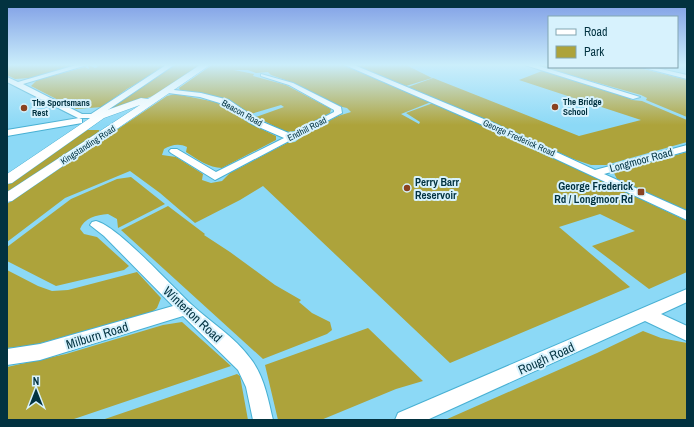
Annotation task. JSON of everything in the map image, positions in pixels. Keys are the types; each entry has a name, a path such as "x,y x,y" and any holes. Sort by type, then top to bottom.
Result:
{"main road":[{"name":"Kingstanding Road","path":"7,198 177,85"},
{"name":"Kingstanding Road","path":"7,180 82,121 168,91"},
{"path":"96,116 116,116 128,118"},
{"path":"82,121 115,127"}],"street":[{"path":"19,85 82,121"},
{"name":"Kingstanding Road","path":"96,116 142,85"},
{"name":"Endhill Road","path":"174,151 216,173 290,138 338,113 338,109 293,85"},
{"name":"George Frederick Road","path":"395,85 488,124 595,172 687,216"},
{"path":"595,85 636,97"},
{"name":"Beacon Road","path":"168,91 201,95 226,102 255,122 290,138"},
{"path":"7,133 82,121"},
{"name":"Longmoor Road","path":"595,172 687,148"},
{"name":"Winterton Road","path":"96,225 114,238 186,309 246,365 254,380 262,420"},
{"name":"Rough Road","path":"405,420 687,295"},
{"name":"Milburn Road","path":"7,357 40,352 186,309"},
{"path":"646,314 687,334"}],"green space":[{"path":"134,85 102,107 76,109 31,86"},
{"path":"144,85 174,85 150,97 101,113"},
{"path":"183,85 286,85 331,109 330,113 295,131 286,132 256,117 284,107 281,105 251,114 217,97 180,90 179,88"},
{"path":"298,85 390,85 431,102 401,114 419,124 420,122 406,113 433,103 687,221 687,272 649,289 592,246 635,231 600,214 559,227 630,287 450,363 263,186 240,200 195,223 160,193 130,171 65,198 7,242 7,204 167,96 175,94 216,102 249,123 276,136 276,140 222,168 208,165 199,160 186,152 187,147 181,145 169,146 164,149 162,155 176,157 203,174 202,180 211,183 222,181 230,173 287,143 295,142 301,136 338,116 351,112 347,108 338,106"},
{"path":"414,85 450,85 579,136 641,120 534,85 588,85 622,95 632,100 642,101 687,120 687,142 606,165 591,165 573,159 408,87"},
{"path":"605,85 687,85 687,117 646,100 647,98"},
{"path":"87,130 99,130 100,133 7,195 7,182 80,132"},
{"path":"687,152 687,212 617,179 614,173"},
{"path":"131,177 165,204 118,228 117,219 108,214 99,215 87,220 80,229 84,234 97,237 129,266 124,270 56,286 7,261 7,247 71,199 117,179"},
{"path":"168,206 205,234 204,235 275,285 301,300 299,302 312,313 330,322 332,330 327,334 263,359 121,230"},
{"path":"7,270 38,286 52,291 68,290 137,272 161,298 157,308 152,312 34,345 7,348"},
{"path":"182,322 231,366 71,420 7,420 7,367 66,354 163,325"},
{"path":"368,328 423,381 396,389 321,420 278,420 265,365"},
{"path":"643,331 661,338 687,343 687,420 445,420 597,353"},
{"path":"237,374 240,376 248,420 102,420"}],"place":[{"name":"The Bridge School","path":"555,107"},
{"name":"The Sportsmans Rest","path":"24,108"},
{"name":"Perry Barr Reservoir","path":"407,188"},
{"name":"George Frederick Rd / Longmoor Rd","path":"641,192"}]}
